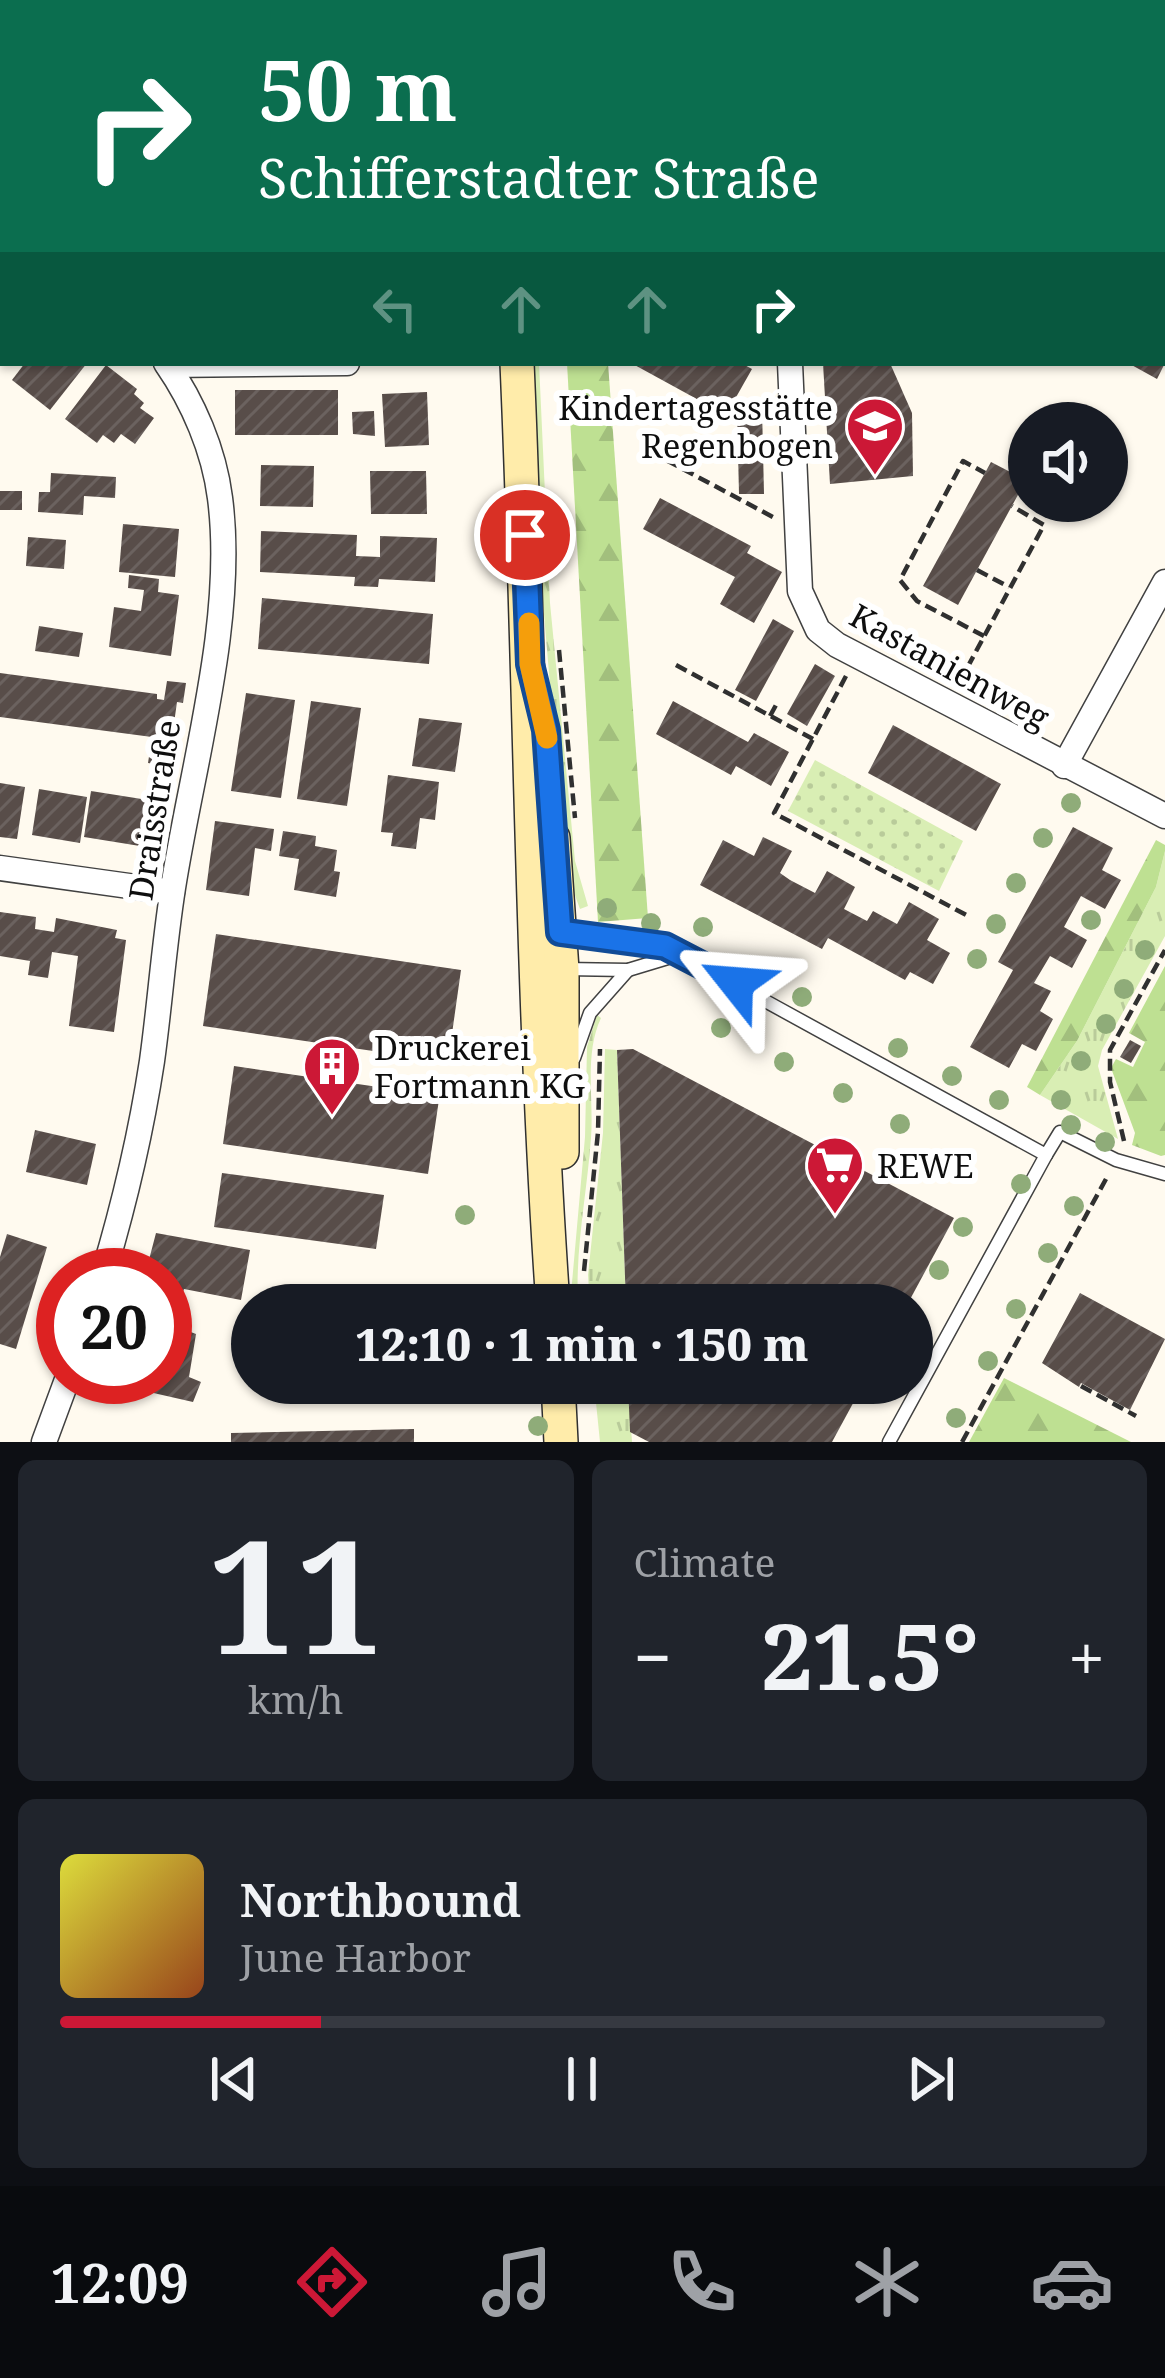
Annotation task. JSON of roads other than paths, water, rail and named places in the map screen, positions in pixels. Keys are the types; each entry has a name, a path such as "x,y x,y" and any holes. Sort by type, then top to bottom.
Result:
{"main road":[{"path":"518,366 549,970 564,1094 556,1284"},
{"path":"549,970 538,1072 553,1284"},
{"path":"559,1404 561,1442"}],"street":[{"name":"Draisstraße","path":"110,1248 138,1138 172,892 219,616 223,526 214,463 168,366"},
{"name":"Kastanienweg","path":"790,366 800,591 818,630 857,656 1165,815"},
{"path":"1064,766 1165,582"},
{"path":"0,868 172,892"},
{"path":"44,1442 58,1404"}],"lane":[{"path":"547,933 643,941 682,954 1046,1155"},
{"path":"549,970 628,970 682,954"},
{"path":"564,1094 590,1013 628,970"},
{"path":"889,1442 1060,1132 1116,1160 1165,1174"}],"place":[{"name":"Kindertagesstätte Regenbogen","path":"875,477"},
{"name":"Druckerei Fortmann KG","path":"332,1117"},
{"name":"REWE","path":"835,1216"}]}
